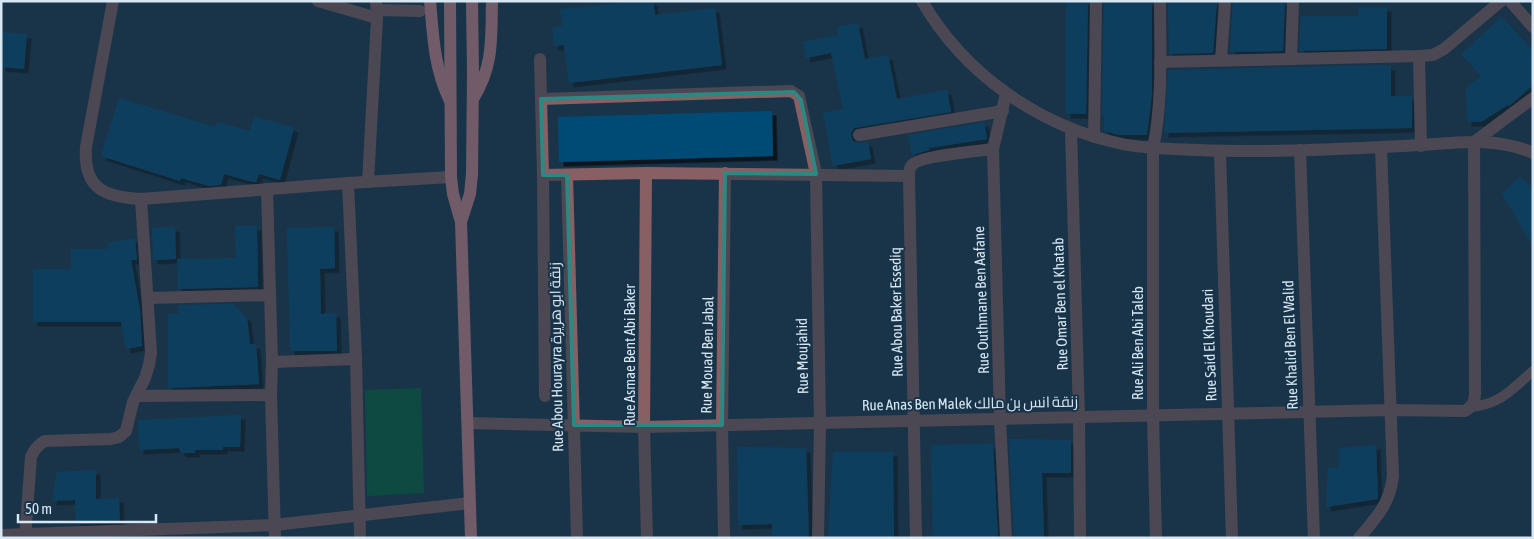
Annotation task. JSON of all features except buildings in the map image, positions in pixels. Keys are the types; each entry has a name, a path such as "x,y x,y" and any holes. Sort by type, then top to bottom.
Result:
{"main road":[{"path":"430,1 433,48 439,76 451,103"},
{"path":"450,1 451,176 453,194 462,222 471,538"},
{"path":"462,222 468,204 471,184 473,99 472,1"},
{"path":"473,99 486,74 489,61 492,1"}],"street":[{"path":"113,1 85,161 89,175 97,187 109,194 123,198 141,199 451,176"},
{"path":"318,1 376,10 420,11"},
{"path":"922,1 938,27 954,45 1006,94 1037,113 1071,129 1094,137 1123,144 1153,148 1220,151 1421,146 1474,142 1502,143 1517,146 1533,153"},
{"path":"1094,137 1096,1"},
{"name":"Rue Ali Ben Abi Taleb","path":"1156,538 1153,415 1153,148 1157,131 1160,1"},
{"path":"1221,60 1224,1"},
{"path":"1291,59 1293,1"},
{"path":"1160,62 1434,55 1501,1"},
{"path":"1510,1 1533,27"},
{"path":"368,182 376,10"},
{"path":"1419,56 1421,146"},
{"path":"540,59 545,396"},
{"name":"Rue Moujahid","path":"541,99 794,92 801,100 816,174 820,423 818,538"},
{"name":"Rue Outhmane Ben Aafane","path":"1006,94 993,149 1000,419 1006,538"},
{"path":"1474,142 1533,98"},
{"path":"859,135 1002,110"},
{"name":"Rue Omar Ben el Khatab","path":"1071,129 1079,417 1080,538"},
{"path":"1471,407 1475,400 1474,142"},
{"path":"1359,538 1387,501 1393,476 1381,147"},
{"path":"543,175 725,173 909,176 912,164 917,161 993,149"},
{"name":"Rue Khalid Ben El Walid","path":"1300,150 1314,538"},
{"name":"Rue Said El Khoudari","path":"1220,151 1232,538"},
{"name":"Rue Asmae Bent Abi Baker","path":"646,173 644,426 647,538"},
{"name":"Rue Mouad Ben Jabal","path":"724,538 722,425 725,173"},
{"name":"Rue Abou Hourayra زنقة ابو هريرة","path":"567,175 577,538"},
{"name":"Rue Abou Baker Essediq","path":"909,176 916,538"},
{"path":"348,183 356,359 360,538"},
{"path":"267,189 275,531"},
{"path":"25,536 30,457 33,450 45,442 119,438 126,431 130,411 145,378 151,353 141,199"},
{"path":"148,298 270,296"},
{"path":"272,362 356,359"},
{"path":"136,396 271,395"},
{"name":"Rue Anas Ben Malek زنقة انس بن مالك","path":"468,423 644,426 722,425 1390,410 1465,411 1471,407"},
{"path":"1,536 275,531 360,515 470,503"}],"lane":[{"path":"1471,407 1491,403 1498,399 1533,371"}],"highlighted area":[{"path":"794,92 801,100 816,174 725,173 722,425 574,425 567,175 543,175 541,99"}],"green space":[{"path":"421,388 424,493 367,496 365,390"}]}
